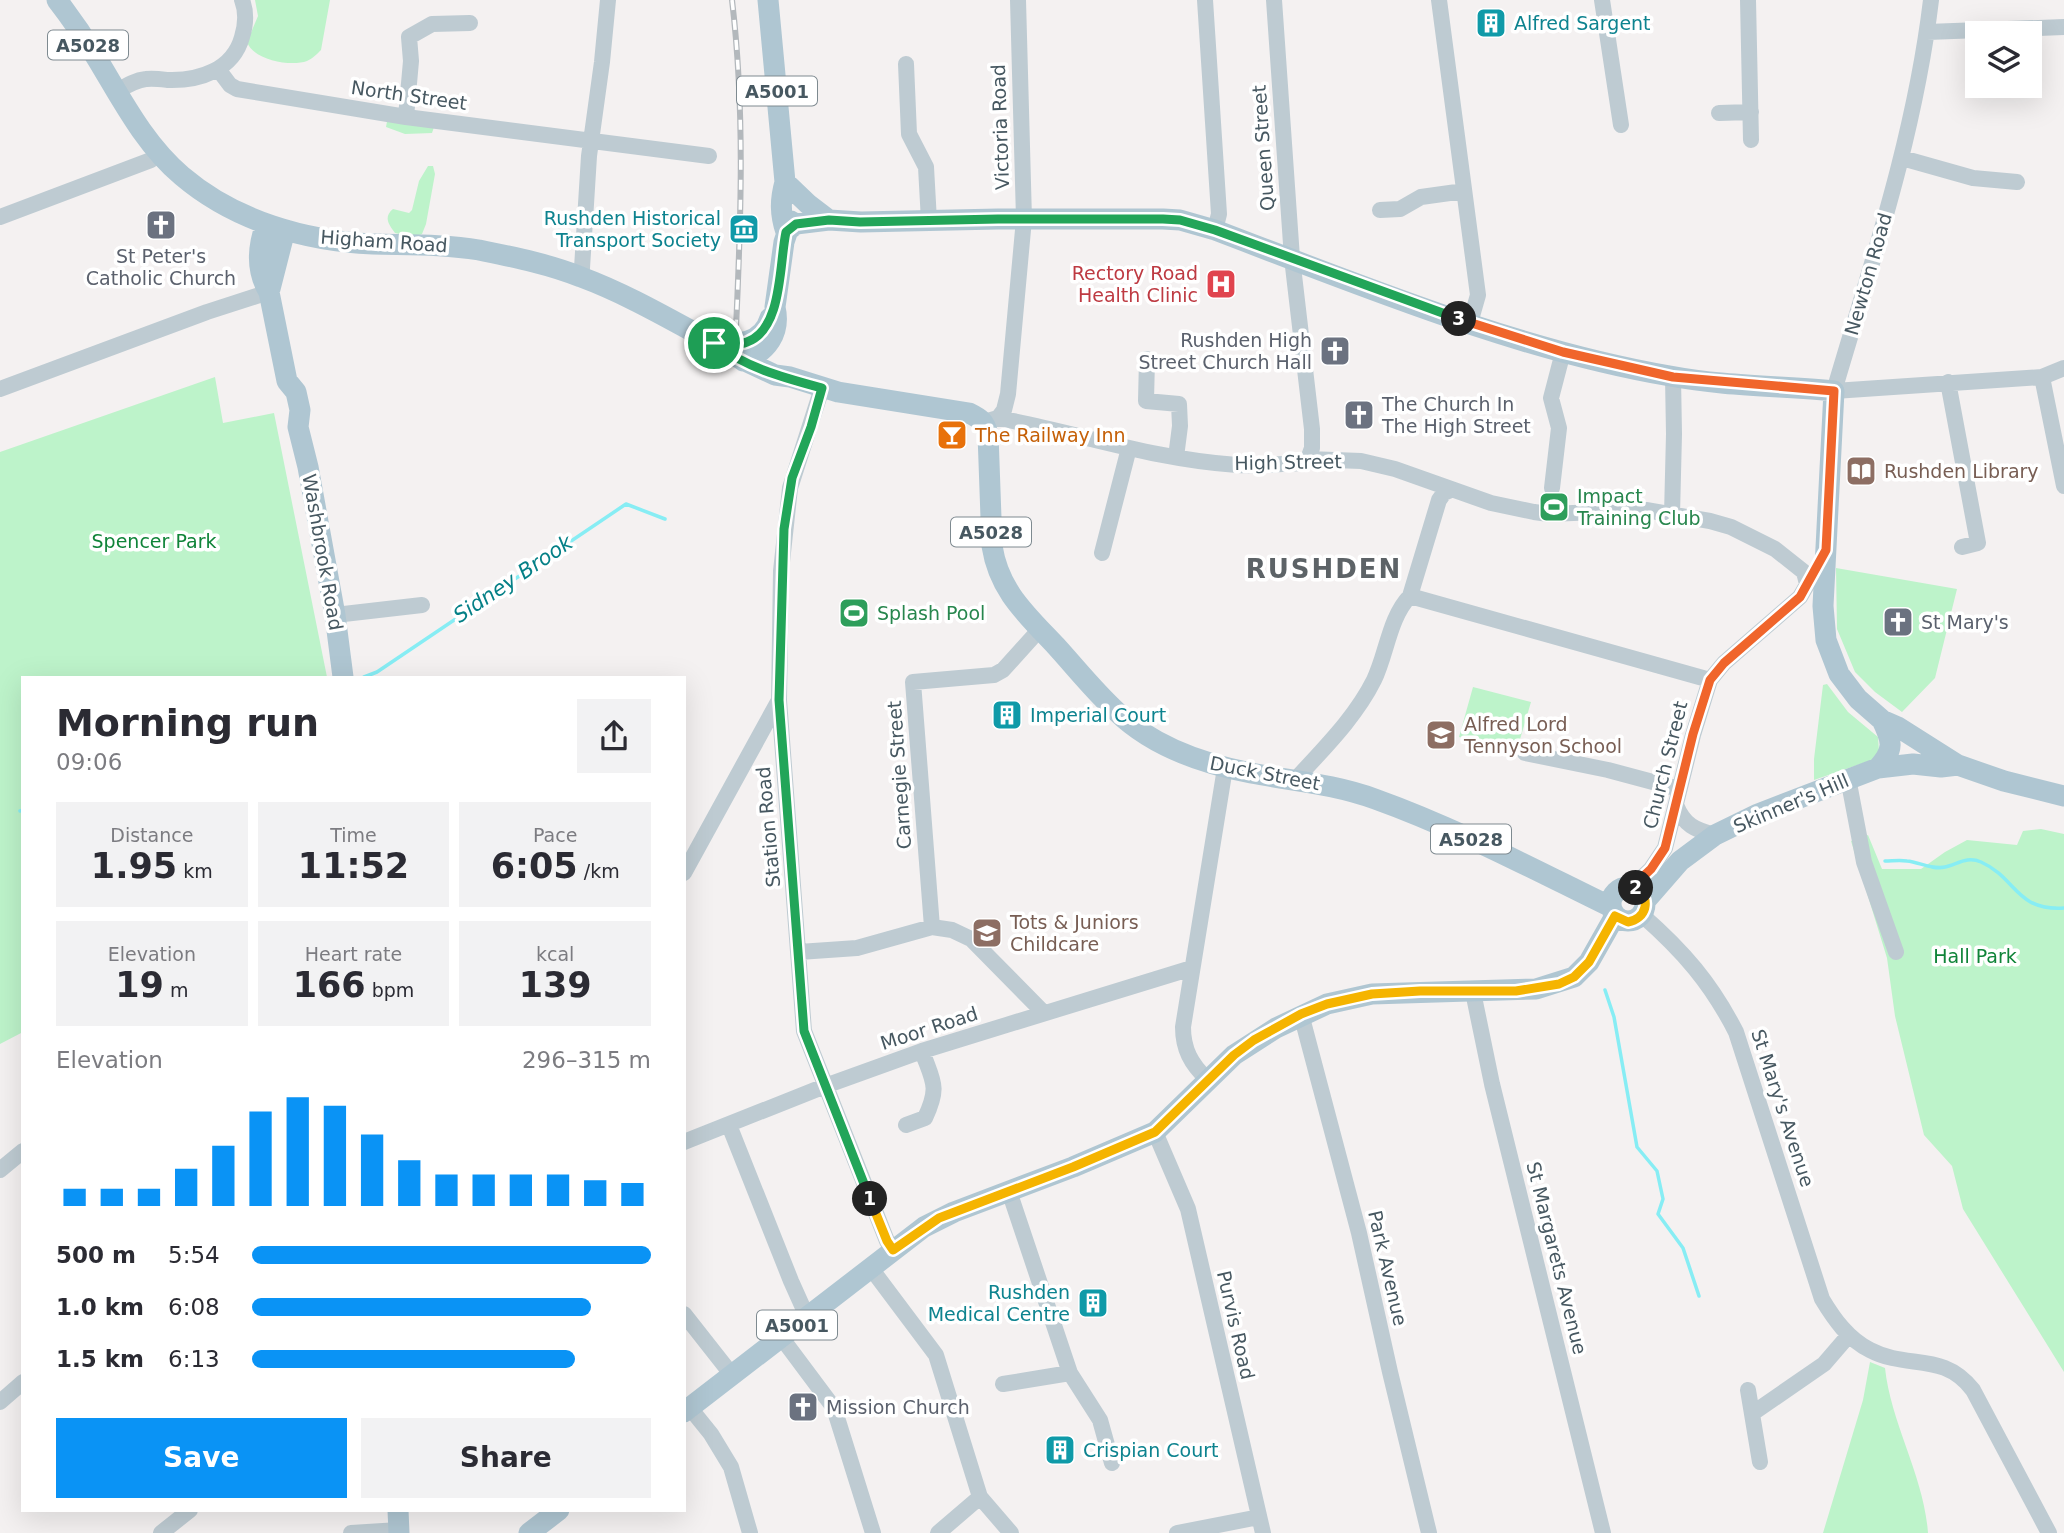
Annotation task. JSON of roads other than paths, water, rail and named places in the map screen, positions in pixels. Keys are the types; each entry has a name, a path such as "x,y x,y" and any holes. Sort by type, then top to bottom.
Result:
{"main road":[{"name":"Higham Road","path":"57,0 159,153 196,187 225,205 275,227 332,240 466,248 526,261 579,276 612,289 714,343"},
{"name":"A5001","path":"768,0 785,182 780,201 781,219 786,232"},
{"path":"785,182 829,220"},
{"path":"743,360 774,331 786,232 796,224 829,220 1163,219 1180,220 1215,230 1470,323 1563,352 1673,377 1834,391"},
{"name":"Washbrook Road","path":"275,227 269,292 287,381 298,398 298,427 335,615 343,676"},
{"path":"714,343 743,344 765,339"},
{"path":"765,339 776,365 790,377"},
{"name":"High Street","path":"714,343 775,375 822,388 991,420"},
{"name":"Newton Road","path":"1826,550 1834,391"},
{"name":"Duck Street","path":"991,420 989,443 994,560 1002,583 1010,596 1124,718 1180,752 1225,768 1345,789 1402,809 1483,844 1613,912"},
{"path":"1826,550 1823,607 1826,640 1839,674 1858,699 1882,720 1898,727 1958,765 2004,781 2064,796"},
{"path":"1878,768 1888,757 1891,746 1882,720"},
{"name":"Skinner's Hill","path":"1613,912 1612,899 1617,891 1640,901 1680,862 1715,835 1758,814 1878,768 1913,764 1941,767 1958,765"},
{"name":"A5028","path":"1613,912 1628,922 1638,919 1640,901"},
{"name":"A5001","path":"687,1410 870,1267 939,1218 1139,1141 1155,1132 1170,1120 1207,1079 1254,1040 1301,1014 1327,1004 1372,994 1536,989 1574,977 1589,962 1613,912"},
{"path":"529,1533 556,1512"}],"street":[{"path":"116,92 144,79 188,79 202,77 218,69 230,59 241,43 246,18 242,0"},
{"path":"579,276 582,268 589,156 593,141 608,0"},
{"name":"Victoria Road","path":"991,420 1004,410 1008,394 1024,219 1017,0"},
{"path":"1205,0 1219,214 1215,230"},
{"name":"Queen Street","path":"1274,0 1292,258 1312,429 1312,448 1308,459"},
{"path":"1439,0 1478,295 1470,323"},
{"path":"1602,0 1621,125"},
{"path":"1748,0 1751,140"},
{"name":"Newton Road","path":"1834,391 1916,102 1931,0"},
{"path":"406,117 411,61 409,37 432,24 470,23"},
{"path":"1927,32 2064,27"},
{"path":"906,64 909,134 926,167 929,221"},
{"name":"North Street","path":"218,69 230,85 237,89 406,117 709,156"},
{"path":"1719,114 1751,112"},
{"path":"0,217 151,160 159,153"},
{"path":"1902,158 1973,178 2017,182"},
{"path":"1380,210 1400,209 1421,197 1464,191"},
{"path":"0,389 207,312 269,292"},
{"path":"1552,488 1559,428 1551,398 1563,352"},
{"path":"1147,359 1146,401 1179,404 1177,457"},
{"path":"1834,391 2042,377 2064,368"},
{"path":"1672,515 1673,377"},
{"path":"2042,377 2064,486"},
{"path":"1948,382 1978,543 1962,547"},
{"name":"Station Road","path":"822,388 792,478 784,529 779,700 804,1031 887,1241 893,1250"},
{"name":"High Street","path":"991,420 1177,457 1238,465 1302,463 1308,459 1361,461 1395,469 1491,503 1549,514 1646,510 1731,527 1775,549 1804,572 1804,591"},
{"path":"1102,553 1129,448"},
{"path":"1296,779 1356,712 1374,679 1401,606 1410,596 1435,510 1444,493 1451,490"},
{"name":"Church Street","path":"1640,901 1665,848 1710,680 1724,663 1804,591 1826,550"},
{"path":"1804,591 1823,607"},
{"path":"1410,596 1710,680"},
{"path":"335,615 422,605"},
{"name":"Carnegie Street","path":"932,927 913,682 994,676 1003,670 1040,629"},
{"path":"686,869 779,700"},
{"path":"1525,753 1608,770 1678,797 1681,818 1690,827 1715,835"},
{"path":"1207,1079 1197,1068 1184,1045 1183,1027 1225,768"},
{"path":"1848,778 1864,862 1896,952"},
{"name":"St Mary's Avenue","path":"1640,901 1721,1002 1736,1032 1822,1299 1832,1315 1849,1335 1870,1350 1886,1357 1940,1365 1964,1378 1973,1390 2049,1533"},
{"path":"799,952 857,948 932,927 952,930 971,939 1044,1013"},
{"name":"Moor Road","path":"686,1141 922,1051 1192,968"},
{"name":"St Margarets Avenue","path":"1473,992 1492,1084 1604,1533"},
{"name":"Park Avenue","path":"1301,1014 1359,1233 1429,1533"},
{"path":"906,1125 925,1118 936,1092 922,1051"},
{"path":"729,1125 791,1281 808,1316"},
{"name":"Purvis Road","path":"1155,1132 1188,1209 1263,1533"},
{"path":"0,1170 21,1152"},
{"path":"1009,1191 1070,1373 1100,1420 1112,1463"},
{"path":"870,1267 936,1355 980,1497 1011,1533"},
{"path":"686,1317 732,1375"},
{"path":"1753,1413 1824,1364 1849,1335"},
{"path":"781,1337 834,1408 873,1533"},
{"path":"1003,1384 1070,1373"},
{"path":"0,1402 21,1384"},
{"path":"1748,1390 1760,1462"},
{"path":"687,1410 711,1434 731,1467 750,1533"},
{"path":"937,1533 980,1497"},
{"path":"161,1533 187,1512"},
{"path":"1177,1533 1259,1517"},
{"path":"351,1533 399,1524"}],"waterway":[{"name":"Sidney Brook","path":"367,676 377,672 626,504 665,519"},
{"name":"Sidney Brook","path":"1885,861 1907,861 1940,868 1976,860 1993,869 2035,904 2048,908 2064,908"},
{"path":"1605,990 1614,1017 1637,1147 1657,1171 1663,1199 1658,1214 1683,1248 1699,1296"}],"railway":[{"path":"732,0 740,123 736,328"}],"place":[{"name":"Alfred Sargent","path":"1491,23"},
{"name":"St Peter's Catholic Church","path":"161,225"},
{"name":"Rushden Historical Transport Society","path":"744,229"},
{"name":"Rectory Road Health Clinic","path":"1221,284"},
{"name":"Rushden High Street Church Hall","path":"1335,351"},
{"name":"The Church In The High Street","path":"1359,415"},
{"name":"The Railway Inn","path":"952,435"},
{"name":"Rushden Library","path":"1861,471"},
{"name":"Impact Training Club","path":"1554,507"},
{"name":"Splash Pool","path":"854,613"},
{"name":"St Mary's","path":"1898,622"},
{"name":"Imperial Court","path":"1007,715"},
{"name":"Alfred Lord Tennyson School","path":"1441,735"},
{"name":"Tots & Juniors Childcare","path":"987,933"},
{"name":"Rushden Medical Centre","path":"1093,1303"},
{"name":"Mission Church","path":"803,1407"},
{"name":"Crispian Court","path":"1060,1450"}],"district":[{"name":"RUSHDEN","path":"1324,569"}],"park label":[{"name":"Spencer Park","path":"154,541"},
{"name":"Hall Park","path":"1975,956"}]}
